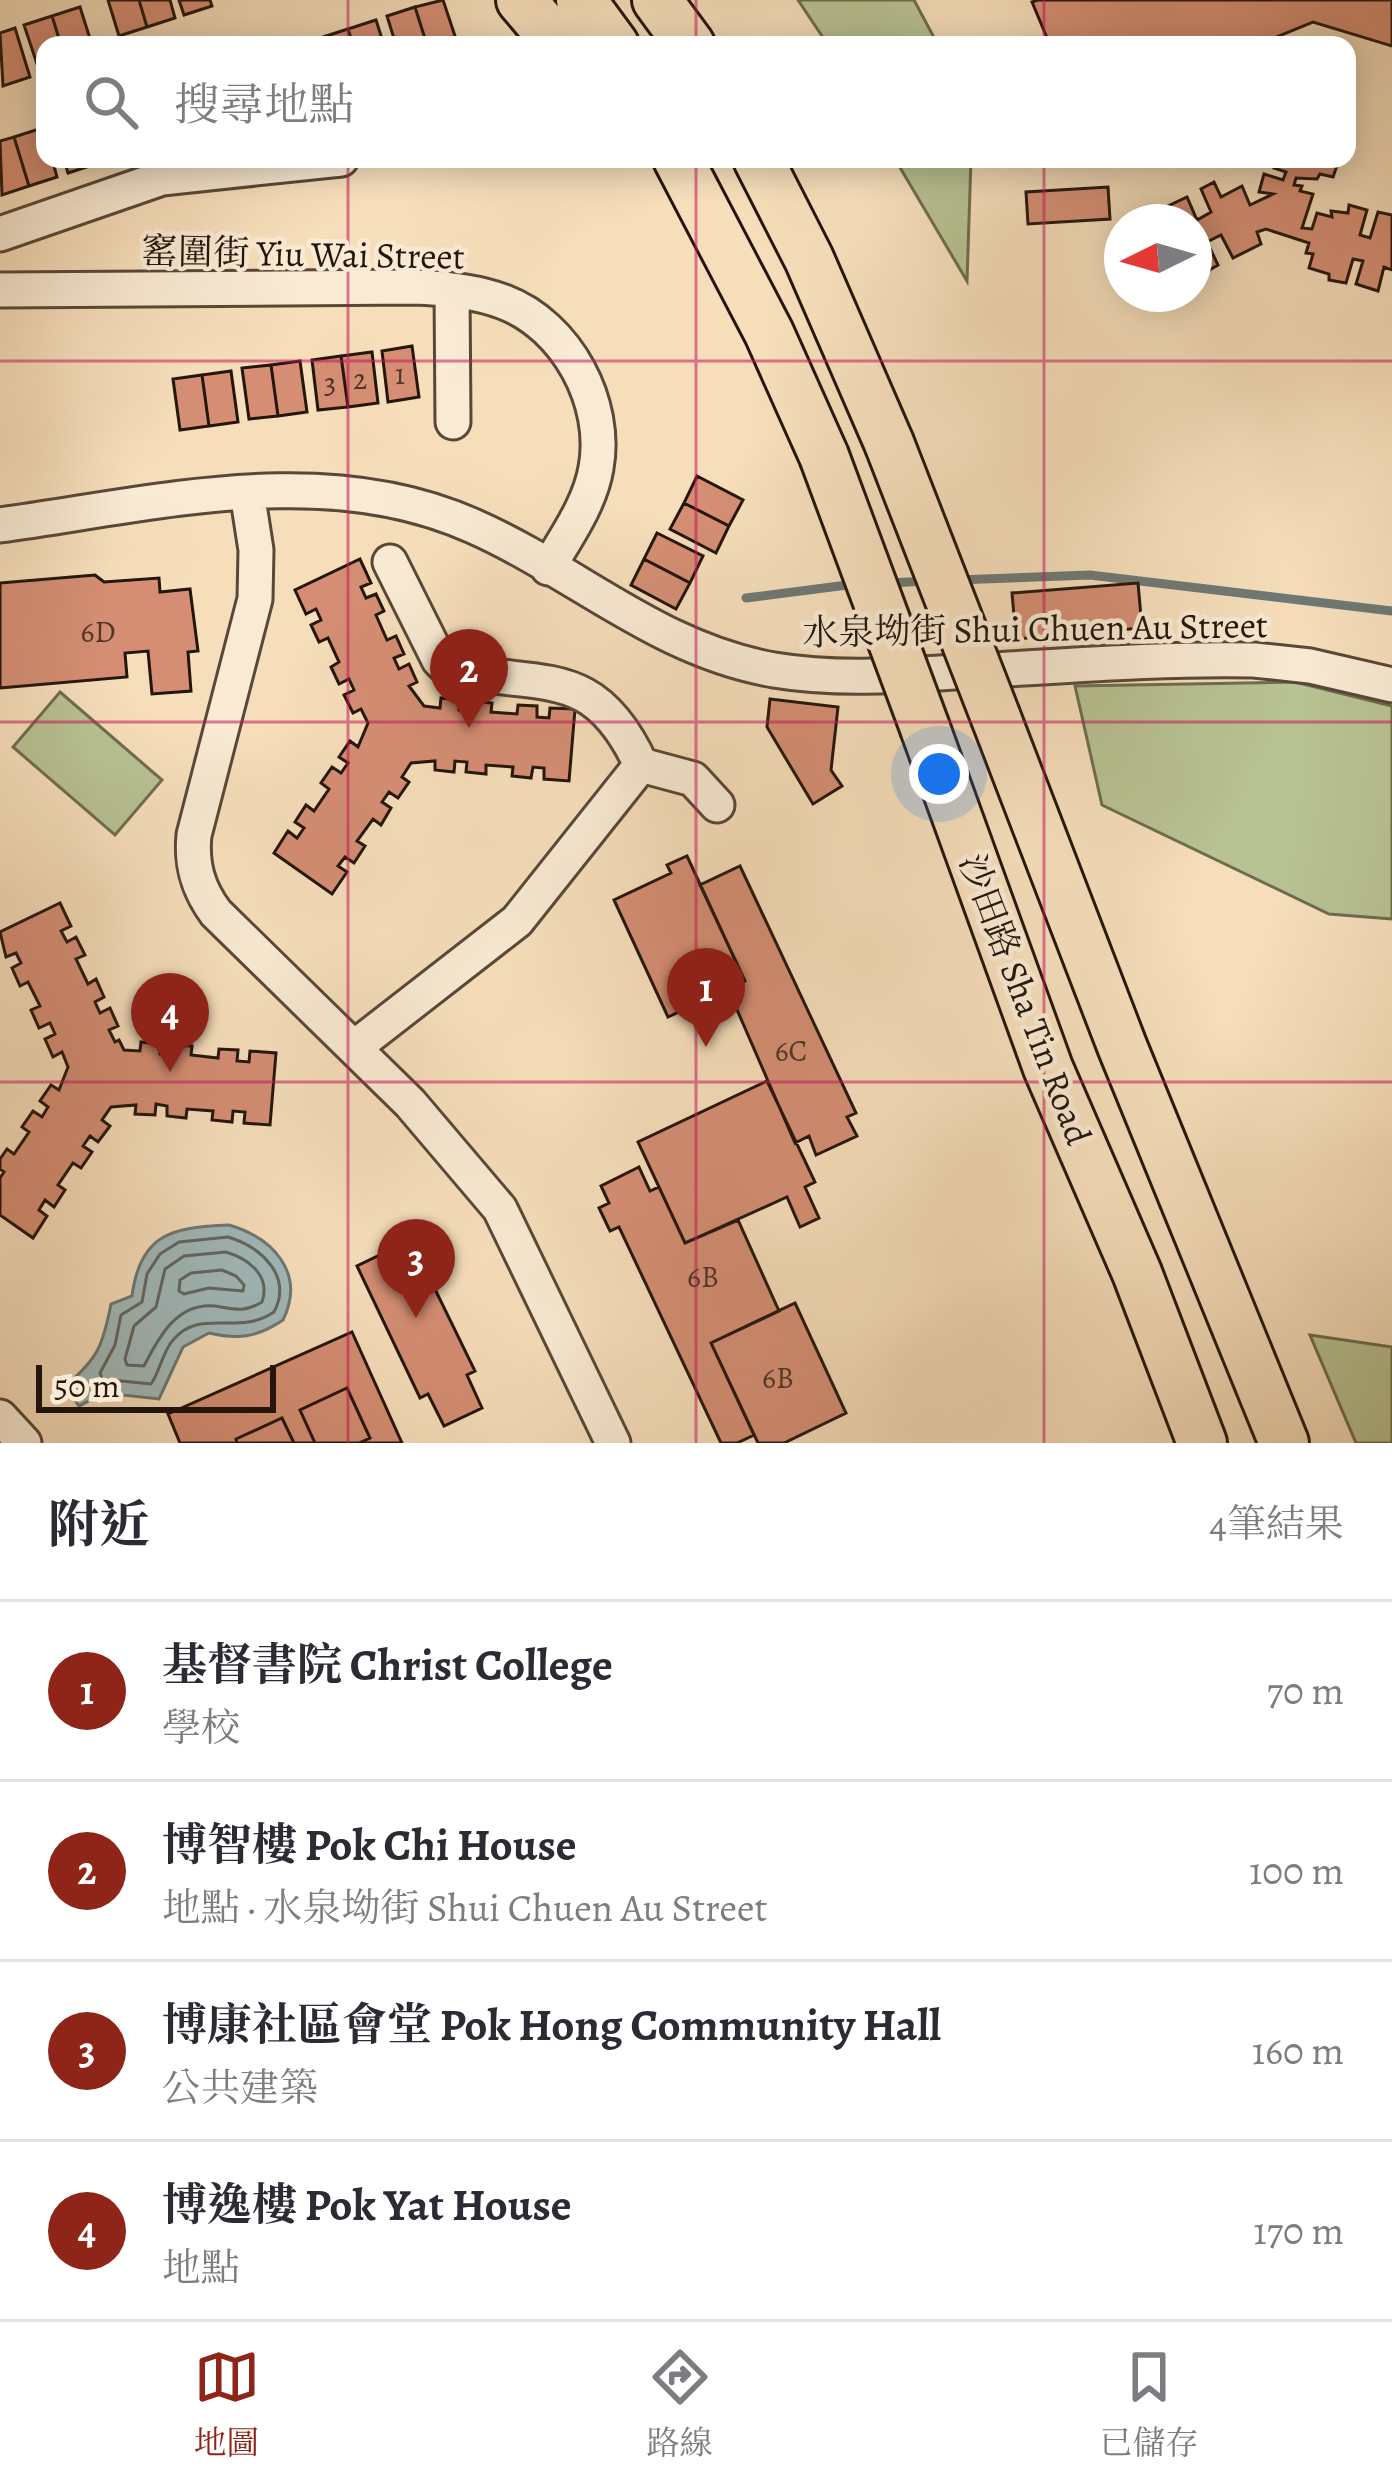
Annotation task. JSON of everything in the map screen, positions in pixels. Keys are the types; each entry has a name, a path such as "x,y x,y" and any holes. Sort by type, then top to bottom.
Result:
{"highway":[{"path":"521,0 552,36"},
{"path":"581,0 607,36"},
{"path":"657,0 683,36"},
{"path":"655,168 742,283"},
{"name":"沙田路 Sha Tin Road","path":"683,168 798,393 824,456 1048,1068 1137,1273 1202,1443"},
{"name":"沙田路 Sha Tin Road","path":"763,168 809,259 889,443 1122,1046 1284,1443"}],"street":[{"path":"0,234 161,178 256,168"},
{"name":"窰圍街 Yiu Wai Street","path":"0,290 452,290 506,303 538,322 564,347 585,383 598,435 596,469 584,503 548,568"},
{"path":"452,290 453,422"},
{"path":"247,492 257,582 197,820 196,874 216,913 410,1103 500,1209 613,1443"},
{"name":"水泉坳街 Shui Chuen Au Street","path":"0,525 247,492 355,492 418,504 478,527 662,634 717,656 774,670 853,677 1254,660 1310,666 1392,685"},
{"path":"390,562 447,668 576,688 598,701 624,728 641,765"},
{"path":"355,1047 517,921 641,765"},
{"path":"641,765 694,779 717,805"},
{"path":"0,1417 24,1443"}],"green space":[{"path":"798,0 914,0 933,36 822,36"},
{"path":"900,168 971,168 967,281"},
{"path":"1295,682 1392,706 1392,919 1329,914 1102,805 1075,686"},
{"path":"60,692 162,780 115,835 13,747"},
{"path":"1310,1335 1392,1347 1392,1443 1356,1443"}],"water":[{"path":"229,1225 259,1239 281,1260 290,1287 283,1320 248,1336 209,1333 183,1347 159,1399 104,1393 79,1406 65,1386 97,1350 111,1304 132,1296 136,1275 151,1247 175,1232"}],"building":[{"path":"108,0 139,0 147,27 119,36"},
{"path":"139,0 170,0 175,18 147,27"},
{"path":"179,0 210,0 212,6 184,15"},
{"path":"443,0 455,36 424,36 415,7"},
{"path":"1392,0 1392,46 1313,22 1279,36 1046,36 1032,2"},
{"path":"80,7 89,36 58,36 52,16"},
{"path":"415,7 424,36 393,36 387,16"},
{"path":"52,16 58,36 36,36 36,61 24,25"},
{"path":"376,20 381,36 350,36 348,29"},
{"path":"15,28 30,77 3,86 0,33"},
{"path":"36,130 36,168 54,168 57,177 29,186 14,137"},
{"path":"14,137 29,186 2,195 0,141"},
{"path":"1274,168 1336,168 1333,177 1296,178 1294,185 1302,186 1300,191 1313,194 1302,228 1312,229 1317,213 1332,217 1331,211 1348,213 1349,205 1367,210 1360,235 1370,238 1378,212 1392,215 1392,270 1384,267 1378,291 1356,284 1363,261 1353,259 1346,283 1329,280 1329,274 1309,268 1313,254 1306,253 1309,243 1266,229 1257,232 1261,244 1233,258 1221,235 1212,240 1212,204 1208,204 1201,189 1214,182 1221,197 1242,186 1250,205 1273,194 1259,192 1264,174 1283,180 1286,172"},
{"path":"1108,187 1109,204 1104,204 1104,219 1028,224 1026,192"},
{"path":"412,346 419,397 388,402 382,351"},
{"path":"372,352 378,403 348,407 341,356"},
{"path":"341,356 348,407 318,410 312,360"},
{"path":"300,361 307,412 278,416 271,365"},
{"path":"271,365 278,416 249,419 242,368"},
{"path":"231,371 238,422 209,426 202,375"},
{"path":"202,375 209,426 180,430 173,379"},
{"path":"697,476 743,500 729,526 684,503"},
{"path":"684,503 729,526 716,553 670,529"},
{"path":"657,533 703,556 690,583 644,559"},
{"path":"360,559 371,583 361,587 366,598 376,594 384,611 376,615 387,640 396,636 404,654 394,658 399,669 409,664 417,682 409,686 424,706 440,708 441,698 460,700 459,710 471,712 472,701 492,703 491,712 517,714 518,705 537,706 537,717 549,718 550,708 575,709 569,781 544,779 544,768 533,767 531,778 512,776 513,767 486,765 486,774 466,772 467,762 455,761 454,772 435,770 435,761 411,763 402,777 409,782 398,798 389,792 382,802 391,808 381,825 373,819 357,841 365,846 354,863 345,857 338,866 347,872 332,894 274,853 288,831 297,838 304,828 295,822 306,805 314,811 329,789 321,783 332,767 341,773 348,763 339,757 350,741 358,747 368,723 361,709 353,713 344,695 354,690 349,679 339,684 331,667 339,662 328,638 319,642 311,625 321,620 316,609 306,614 295,590"},
{"path":"644,559 690,583 676,609 631,585"},
{"path":"95,575 104,582 159,578 160,592 190,589 198,651 188,652 191,691 152,694 148,651 125,653 127,677 0,688 0,583"},
{"path":"1138,583 1142,628 1016,639 1012,593"},
{"path":"770,699 838,707 831,770 842,786 813,804 767,727"},
{"path":"687,856 745,981 668,1017 614,900 671,873 667,865"},
{"path":"740,866 856,1113 847,1117 857,1136 816,1155 809,1136 795,1143 728,989 745,981 700,885"},
{"path":"60,903 71,926 61,931 67,942 76,937 85,955 76,959 88,984 96,979 104,997 95,1002 100,1013 110,1008 118,1026 109,1030 124,1050 140,1051 141,1042 160,1044 160,1054 172,1056 173,1045 192,1046 191,1055 218,1058 219,1049 238,1050 237,1061 249,1062 250,1051 276,1053 270,1125 244,1123 245,1112 233,1111 232,1122 212,1120 213,1111 187,1109 186,1118 167,1116 167,1106 156,1104 155,1115 135,1114 136,1105 111,1107 102,1120 110,1126 98,1142 90,1136 83,1146 92,1152 81,1168 73,1163 58,1185 65,1190 54,1207 45,1200 39,1210 47,1216 33,1238 0,1215 4,1172 0,1159 7,1149 14,1154 29,1132 22,1127 33,1111 42,1117 48,1107 40,1101 51,1085 59,1090 68,1067 62,1052 53,1057 45,1039 55,1034 50,1023 39,1028 31,1010 40,1006 28,982 20,986 12,968 21,963 16,953 6,957 0,932"},
{"path":"767,1081 815,1182 805,1187 819,1218 800,1227 787,1197 685,1243 638,1142"},
{"path":"639,1167 650,1191 659,1187 685,1243 738,1220 779,1311 711,1343 754,1435 737,1443 721,1443 619,1227 610,1231 599,1208 609,1203 601,1186"},
{"path":"411,1240 475,1371 467,1375 482,1408 444,1426 428,1394 420,1398 357,1266"},
{"path":"795,1303 846,1413 784,1443 758,1443 711,1343"},
{"path":"352,1332 402,1443 359,1443 370,1438 347,1388 300,1410 315,1443 294,1443 282,1418 236,1439 237,1443 180,1443 168,1414"},
{"path":"347,1388 370,1438 359,1443 315,1443 300,1410"},
{"path":"282,1418 294,1443 237,1443 236,1439"}],"waterway":[{"path":"956,580 1090,575 1392,611"},
{"path":"890,583 927,581"},
{"path":"746,598 855,584"}],"place":[{"name":"博智樓 Pok Chi House","path":"469,728"},
{"name":"基督書院 Christ College","path":"706,1047"},
{"name":"博逸樓 Pok Yat House","path":"170,1072"},
{"name":"博康社區會堂 Pok Hong Community Hall","path":"416,1318"}]}
